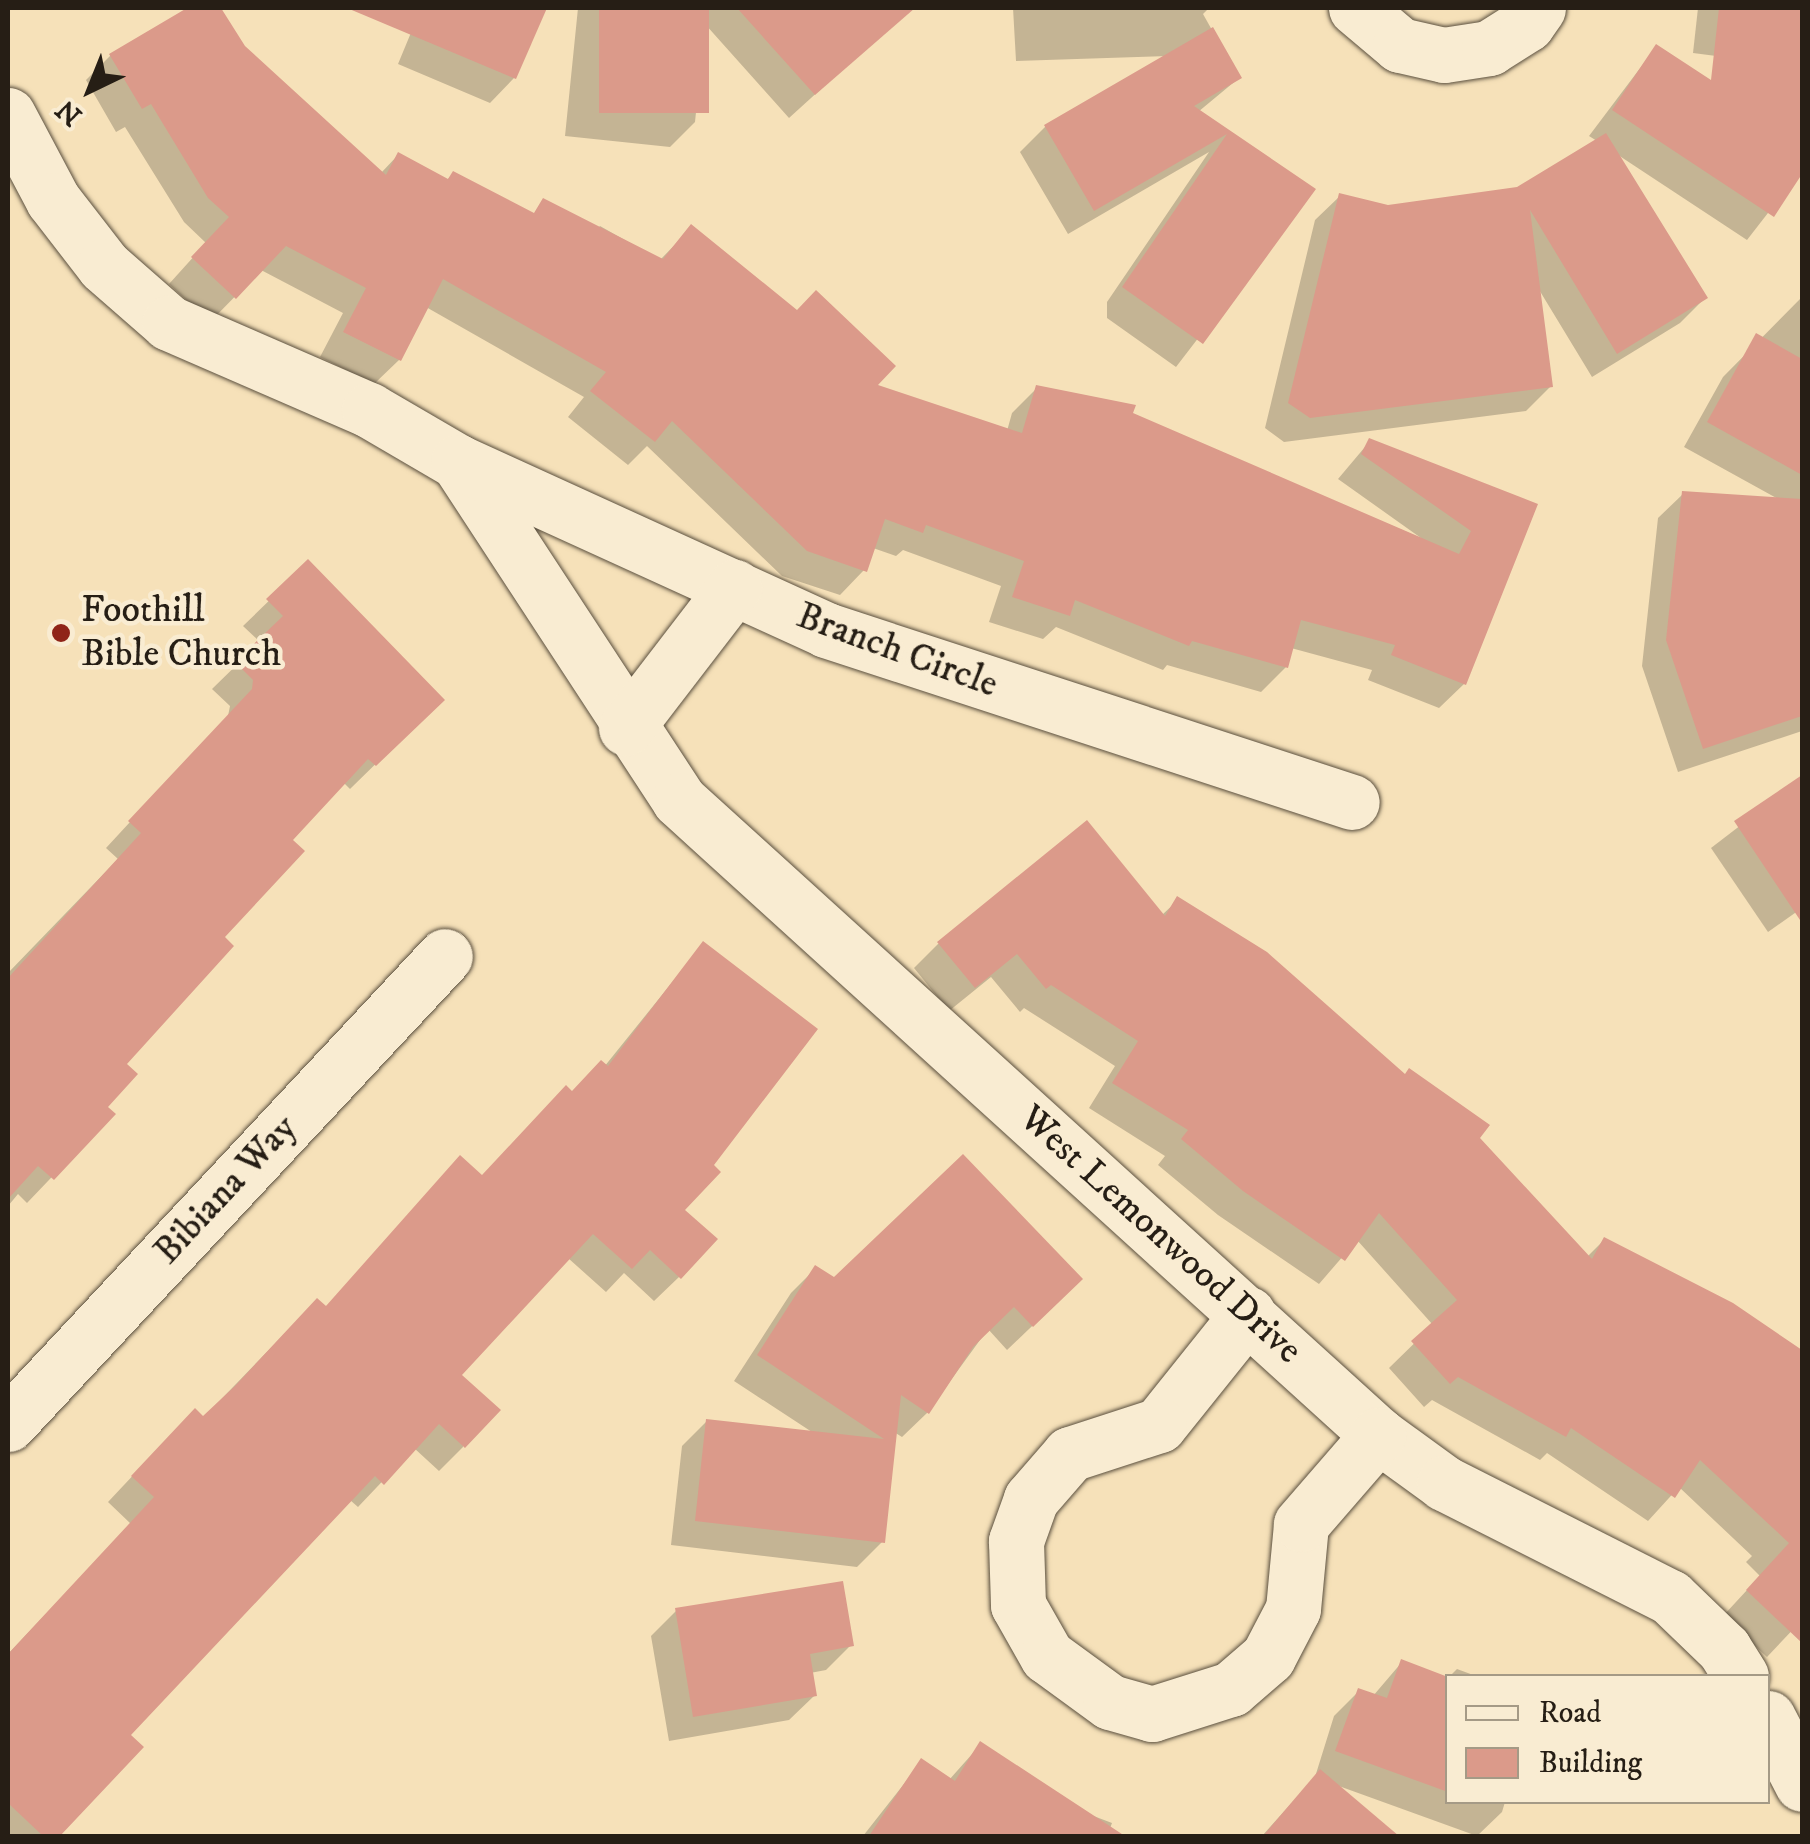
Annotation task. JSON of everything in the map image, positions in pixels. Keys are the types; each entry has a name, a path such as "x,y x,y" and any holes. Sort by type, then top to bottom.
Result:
{"street":[{"path":"1356,8 1400,45 1444,55 1488,48 1526,24 1538,8"},
{"name":"Branch Circle","path":"8,115 53,200 104,266 169,323 369,410 458,462 826,630 1352,802"},
{"name":"West Lemonwood Drive","path":"458,462 626,728 680,800 1378,1435 1444,1482 1670,1597 1724,1649 1741,1674"},
{"path":"626,728 734,588"},
{"name":"Bibiana Way","path":"8,1424 444,956"},
{"path":"1248,1314 1158,1425 1070,1454 1031,1499 1016,1541 1018,1606 1047,1656 1110,1702 1152,1714 1231,1690 1268,1657 1293,1608 1301,1524 1378,1435"},
{"path":"1770,1722 1802,1784"}],"building":[{"path":"187,8 221,8 245,46 386,175 398,152 448,179 453,171 534,213 543,198 663,259 691,224 797,310 816,290 896,366 878,385 1022,433 1036,385 1136,405 1133,413 1459,554 1471,531 1361,454 1369,438 1538,504 1466,685 1391,655 1395,645 1301,620 1288,668 1192,641 1189,646 1075,600 1070,616 1012,597 1024,561 926,525 923,533 885,519 867,572 807,551 672,421 655,442 590,391 606,372 443,279 401,361 343,332 366,288 286,246 236,299 191,257 229,217 208,198 151,104 142,109 109,54"},
{"path":"347,8 547,8 516,79"},
{"path":"599,8 709,8 709,113 599,113"},
{"path":"737,8 915,8 815,95"},
{"path":"1719,8 1802,8 1802,174 1774,217 1612,110 1656,44 1711,80"},
{"path":"1213,27 1242,78 1194,106 1316,189 1203,344 1122,287 1227,134 1094,211 1044,125"},
{"path":"1606,133 1708,298 1617,354 1530,210 1553,387 1310,418 1288,403 1339,193 1388,205 1517,187"},
{"path":"1756,333 1802,359 1802,475 1707,422"},
{"path":"1682,491 1802,499 1802,716 1703,749 1666,640"},
{"path":"308,559 445,700 376,766 368,759 293,840 305,851 225,937 234,946 127,1064 138,1074 108,1107 116,1114 54,1180 38,1166 8,1199 8,978 141,833 128,821 252,689 253,680 235,662 283,616 266,599"},
{"path":"1802,775 1802,923 1734,821"},
{"path":"1087,820 1165,916 1177,896 1267,952 1405,1074 1409,1068 1490,1125 1480,1138 1592,1259 1604,1237 1733,1303 1802,1350 1802,1643 1746,1590 1789,1543 1700,1460 1675,1498 1571,1428 1566,1437 1458,1377 1450,1384 1411,1341 1457,1300 1379,1213 1345,1261 1243,1191 1181,1139 1188,1130 1112,1083 1138,1041 1051,985 1046,989 1017,954 975,988 937,942"},
{"path":"703,941 818,1029 714,1165 721,1172 685,1210 718,1239 681,1279 650,1250 632,1269 593,1234 462,1375 501,1410 465,1448 439,1424 384,1485 375,1476 131,1735 144,1747 60,1836 43,1836 8,1803 8,1654 154,1497 131,1476 195,1408 203,1416 235,1386 317,1298 326,1306 460,1155 482,1175 566,1085 572,1091 601,1060 608,1066"},
{"path":"963,1154 1083,1279 1033,1327 1014,1307 973,1347 929,1414 901,1395 885,1543 695,1521 706,1419 884,1439 757,1355 815,1265 834,1277"},
{"path":"843,1581 854,1646 810,1654 817,1696 693,1717 675,1608"},
{"path":"1401,1659 1445,1676 1445,1791 1335,1751 1358,1688 1387,1698"},
{"path":"980,1741 1125,1836 869,1836 921,1758 955,1781"},
{"path":"1320,1769 1399,1836 1263,1836"}],"place":[{"name":"Foothill Bible Church","path":"61,633"}]}
